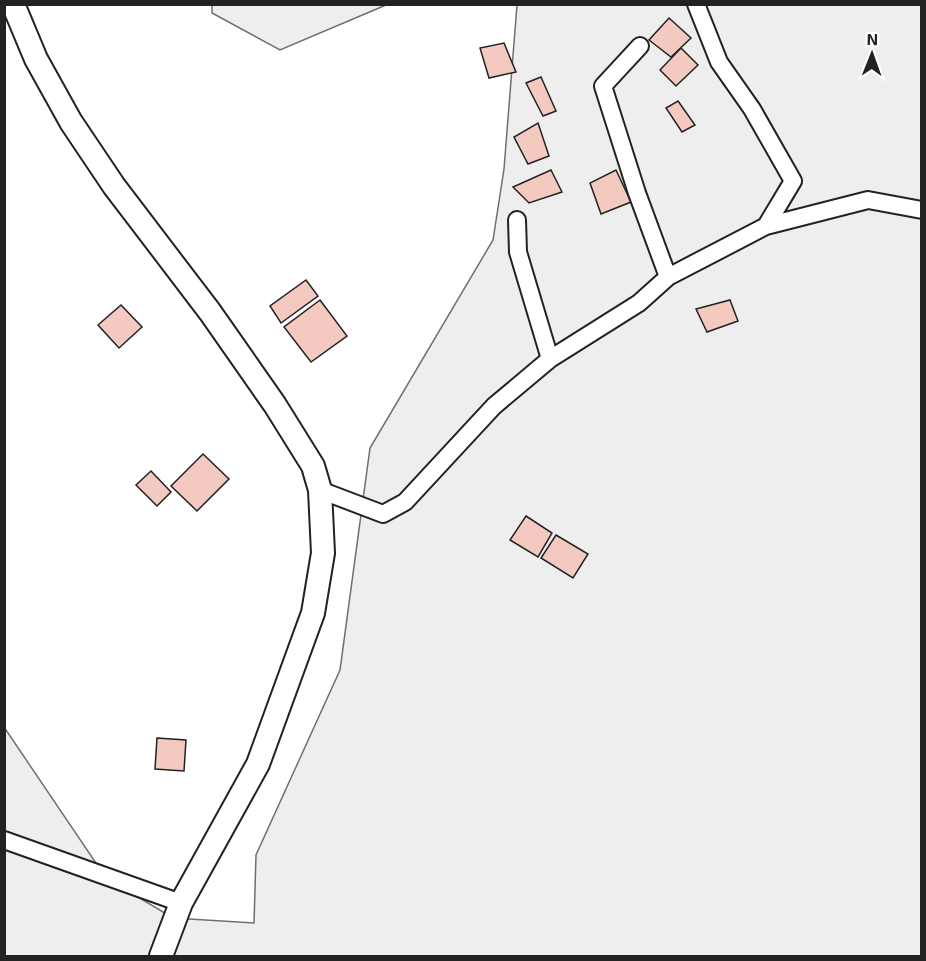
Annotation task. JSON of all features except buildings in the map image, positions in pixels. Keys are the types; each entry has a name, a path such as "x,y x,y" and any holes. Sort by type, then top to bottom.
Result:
{"street":[{"path":"14,4 36,59 71,122 114,186 210,312 275,405 314,466 320,490 323,553 313,613 258,764 182,903 161,957"},
{"path":"696,4 719,62 752,109 793,181 766,226"},
{"path":"640,46 603,86 637,193 668,277"},
{"path":"320,490 383,514 405,501 494,406 550,359 639,303 668,277 766,226 868,200 921,210"},
{"path":"517,220 518,252 550,359"},
{"path":"4,840 182,903"}],"shaded area":[{"path":"212,4 386,5 280,50 212,13"},
{"path":"517,5 921,5 921,956 5,956 4,727 106,878 173,918 254,923 256,855 340,670 370,448 493,240 504,169"}]}
